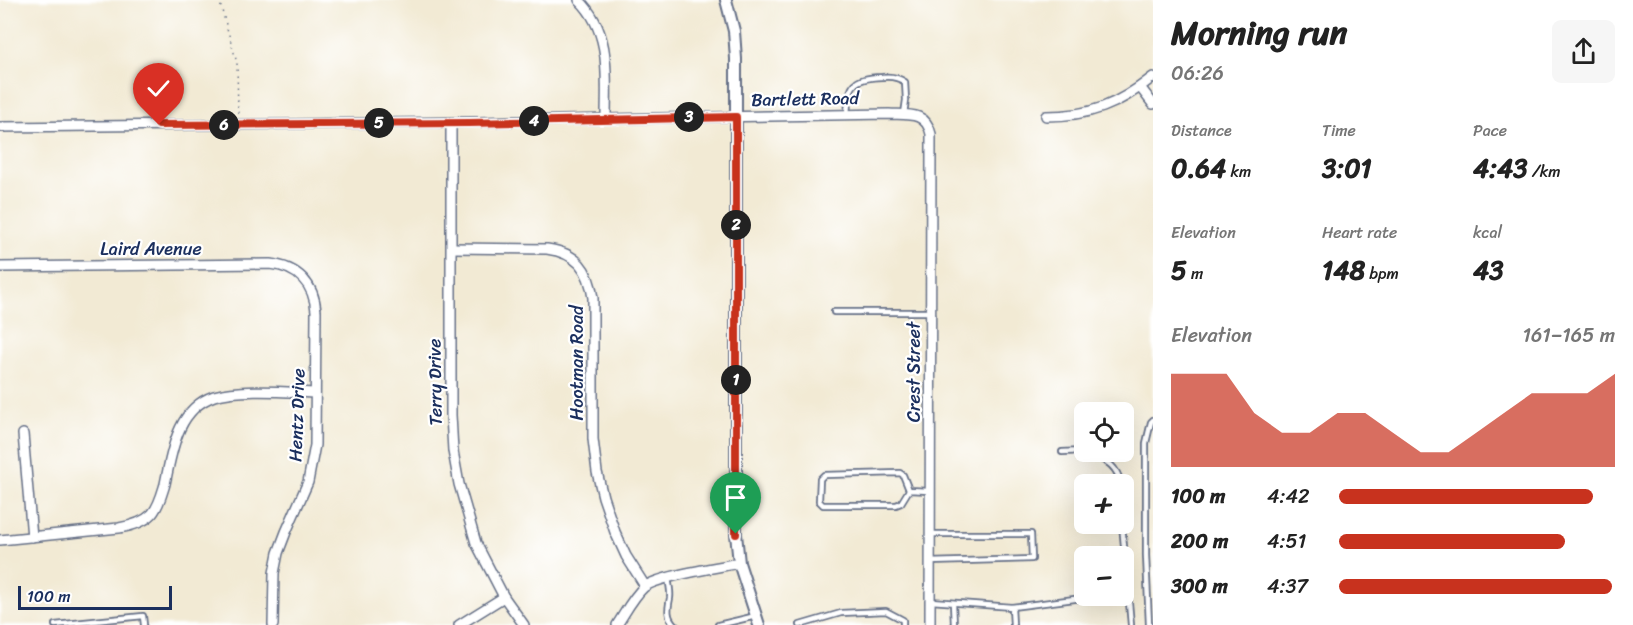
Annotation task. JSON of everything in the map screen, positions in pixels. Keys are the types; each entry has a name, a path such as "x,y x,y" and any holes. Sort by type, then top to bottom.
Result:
{"street":[{"path":"579,0 597,24 605,49 606,118"},
{"path":"726,0 732,19 735,42 736,518 739,563 757,620"},
{"path":"1046,116 1079,114 1096,110 1126,97 1153,77"},
{"path":"1140,87 1153,104"},
{"name":"Bartlett Road","path":"0,127 452,123 606,118 904,114 919,116 925,120"},
{"name":"Crest Street","path":"925,120 931,134 930,625"},
{"name":"Terry Drive","path":"452,123 451,415 453,451 459,484 476,543 504,597 524,625"},
{"name":"Hootman Road","path":"452,248 559,251 571,256 588,274 593,298 593,439 597,472 615,532 626,556 645,586"},
{"name":"Laird Avenue","path":"0,267 270,264 286,267 300,275"},
{"name":"Hentz Drive","path":"273,625 274,573 278,553 308,482 315,445 315,302 307,283 300,275"},
{"path":"0,540 119,528 138,523 154,512 162,494 180,426 199,404 225,393 315,393"},
{"path":"23,434 32,537"},
{"path":"617,625 645,586 668,578 739,563"},
{"path":"459,625 504,597"}],"lane":[{"path":"847,115 848,95 854,84 867,77 888,76 900,78 904,82 906,100 904,114"},
{"path":"834,312 931,312"},
{"path":"1149,625 1146,555 1146,443 1153,420"},
{"path":"1062,452 1074,452"},
{"path":"1107,462 1118,474"},
{"path":"900,473 909,490 901,503 896,505 823,505 819,501 820,478 824,475 900,473"},
{"path":"909,490 930,490"},
{"path":"929,534 1031,534 1032,559 929,562"},
{"path":"668,578 671,596 668,615 675,625"},
{"path":"930,601 1012,607 1074,599"},
{"path":"953,603 954,625"},
{"path":"1128,606 1131,625"},
{"path":"1012,607 1012,625"},
{"path":"802,625 841,613 886,611 903,620 903,625"},
{"path":"55,625 143,616 144,625"},
{"path":"718,625 757,620"}],"path":[{"path":"219,0 237,63 238,117"}],"route":[{"path":"159,125 470,123 606,118 736,117 736,534"}]}
